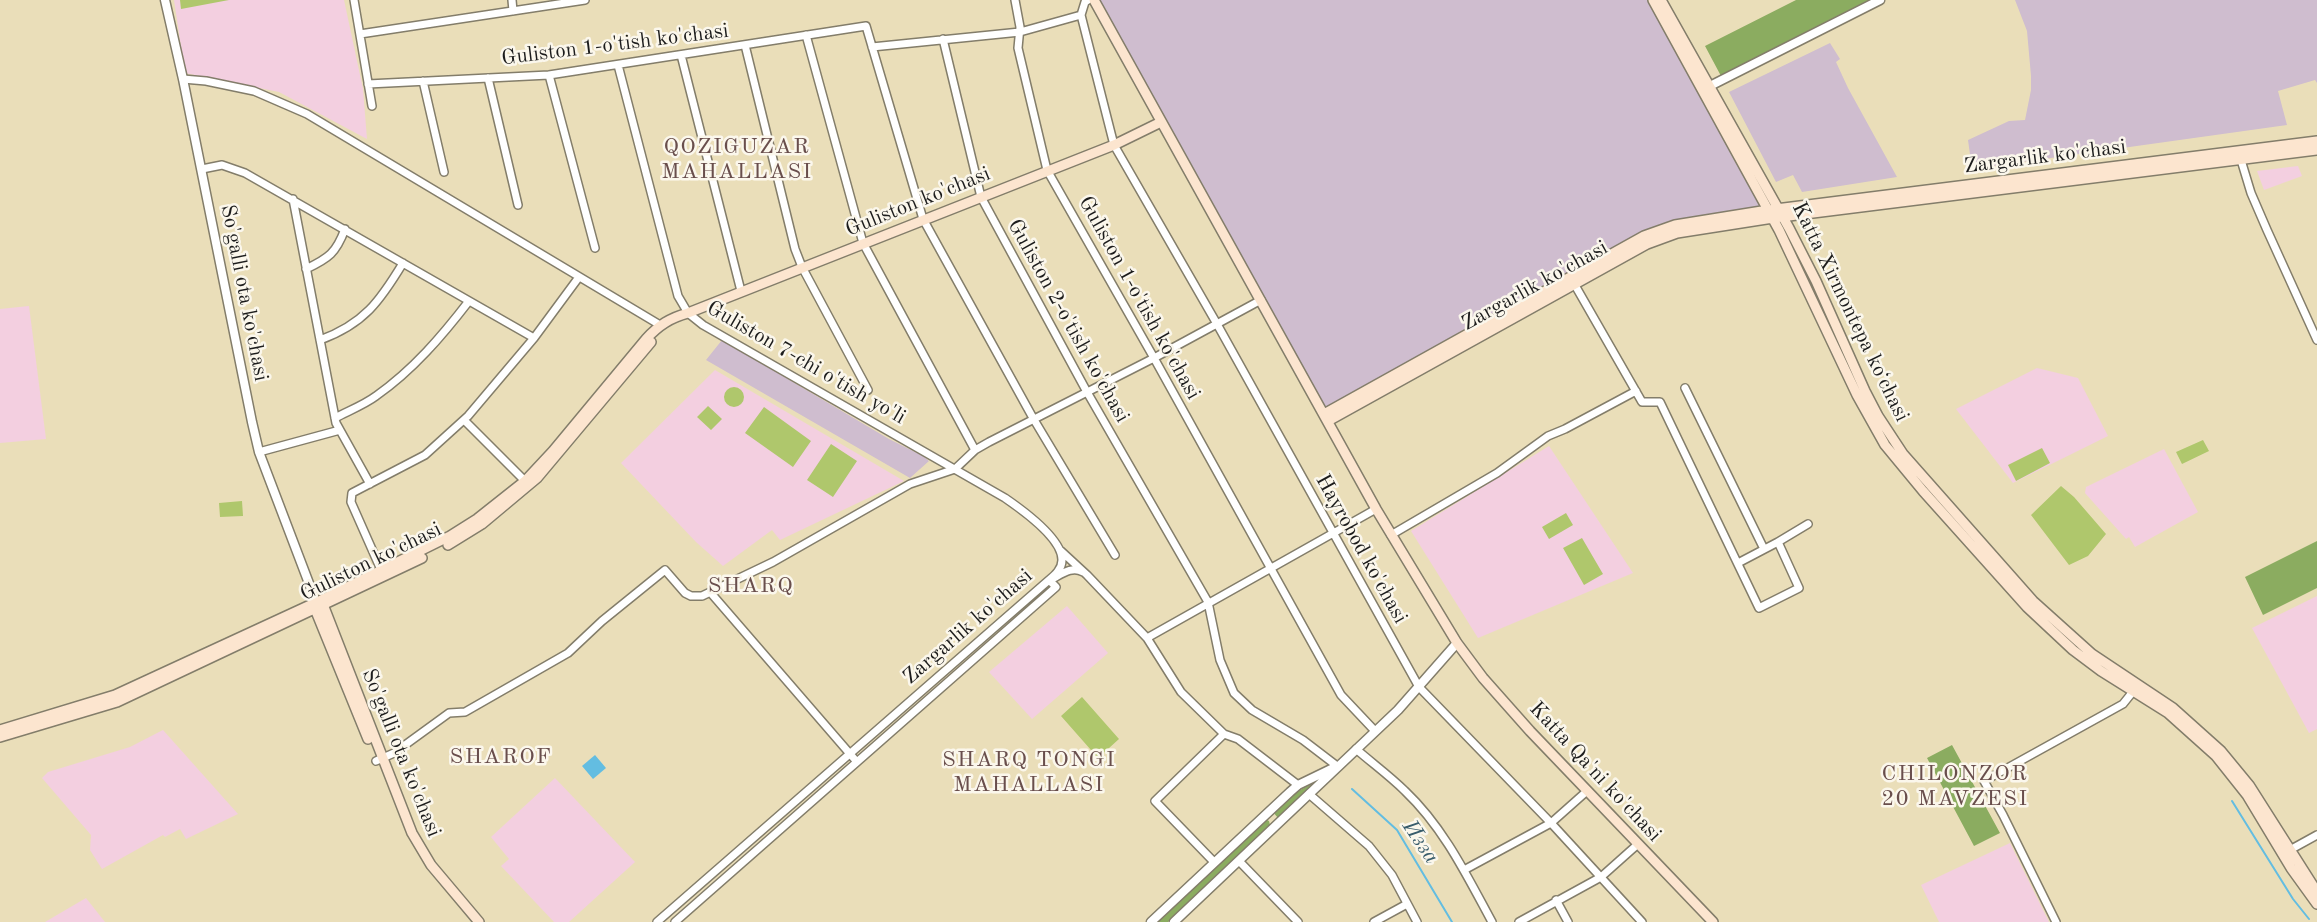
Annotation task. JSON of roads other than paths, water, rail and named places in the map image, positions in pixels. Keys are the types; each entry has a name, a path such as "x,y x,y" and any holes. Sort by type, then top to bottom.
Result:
{"main road":[{"name":"Katta Qa'ni ko'chasi","path":"1094,0 1376,509 1457,643 1492,688 1713,922"},
{"name":"Katta Xirmontepa koʻchasi","path":"1653,0 1816,281 1865,391 1903,454 2033,601 2092,654 2176,718 2218,758 2317,892"},
{"name":"Katta Xirmontepa koʻchasi","path":"1662,0 1706,88"},
{"name":"Guliston ko'chasi","path":"527,483 637,349 660,325 672,318 1114,145 1161,122"},
{"name":"Zargarlik ko'chasi","path":"1326,417 1573,281 1663,237 1775,213 2317,141"},
{"name":"Zargarlik ko'chasi","path":"1775,213 2317,150"},
{"name":"Katta Xirmontepa koʻchasi","path":"1775,213 1870,420 1897,460 2027,607 2073,650 2136,688"},
{"name":"Guliston ko'chasi","path":"0,737 117,702 382,574 450,536 527,483 559,454 650,343 668,326 688,313"},
{"name":"Guliston ko'chasi","path":"0,730 115,695 318,605"},
{"name":"So'galli ota ko'chasi","path":"318,605 408,836 421,860 471,922"},
{"name":"So'galli ota ko'chasi","path":"379,760 422,852 449,889 479,922"},
{"name":"Katta Xirmontepa koʻchasi","path":"2286,852 2317,904"}],"street":[{"name":"So'galli ota ko'chasi","path":"165,0 260,452 318,605"},
{"path":"354,0 372,106"},
{"path":"512,0 513,11"},
{"path":"360,34 585,0"},
{"name":"Guliston 1-o'tish ko'chasi","path":"1015,0 1020,32 1018,48 1047,170 1341,695 1375,731"},
{"path":"1088,0 1085,2 1082,15 1020,32 872,47 923,219 1033,418 1115,555"},
{"path":"1706,88 1880,0"},
{"name":"Hayrobod ko'chasi","path":"1082,15 1114,145 1217,324 1419,687 1551,823 1642,922"},
{"name":"Guliston 1-o'tish ko'chasi","path":"368,84 549,75 866,26 872,47"},
{"path":"806,35 863,243 975,450"},
{"name":"Guliston 2-o'tish ko'chasi","path":"943,39 981,196 1087,392 1208,602 1220,660 1234,693 1252,710 1303,740 1337,766"},
{"path":"745,45 795,249 802,267 868,390"},
{"path":"681,55 741,291"},
{"name":"Guliston 7-chi o'tish yo'li","path":"618,65 678,297 688,313 703,325 955,469 1024,512 1042,527 1059,549 1147,638 1181,692 1224,734 1238,739 1298,785"},
{"path":"549,75 595,248"},
{"path":"488,78 518,205"},
{"path":"183,80 254,91 307,114 660,325"},
{"path":"423,81 444,172"},
{"path":"2241,160 2251,193 2267,231 2317,340"},
{"path":"202,169 222,165 245,172 534,338"},
{"path":"293,199 335,418 370,484"},
{"path":"306,269 326,260 338,246 345,229"},
{"path":"320,340 343,332 371,309 387,290 403,263"},
{"path":"382,574 350,500 354,490 424,455 464,420 534,338 579,277"},
{"path":"1573,281 1642,402 1660,402 1759,608 1799,588 1778,542"},
{"path":"379,760 423,734 449,713 465,712 568,653 602,621 665,570 685,593 691,596 702,596 773,562 910,484 955,469 975,450 1261,300"},
{"path":"335,418 374,398 408,370 436,342 469,301"},
{"path":"1685,388 1764,549"},
{"path":"1391,535 1497,473 1548,436 1636,391"},
{"path":"464,420 527,483"},
{"path":"260,452 340,430"},
{"path":"1147,638 1376,509"},
{"path":"1738,563 1808,524"},
{"path":"1049,580 1062,565 1059,549"},
{"path":"1049,580 1075,570 1087,575"},
{"name":"Zargarlik ko'chasi","path":"657,922 1049,580 1056,587 675,922"},
{"path":"710,592 857,762"},
{"path":"1174,922 1375,731 1419,687 1457,643"},
{"path":"2056,922 1984,781 2123,704 2136,688"},
{"path":"1214,862 1155,801 1224,734"},
{"path":"1356,749 1405,791 1444,837 1492,922"},
{"path":"1151,922 1298,785 1337,766"},
{"path":"1464,870 1551,823 1587,791"},
{"path":"1309,794 1369,846 1392,875 1417,922"},
{"path":"1266,813 1274,816 1277,825"},
{"path":"2286,852 2317,835"},
{"path":"1519,922 1601,877 1638,844"},
{"path":"1239,861 1298,922"},
{"path":"715,872 722,881"},
{"path":"1556,900 1568,922"},
{"path":"1374,922 1407,904"}],"water":[{"path":"595,755 606,768 593,779 582,766"}],"waterway":[{"name":"Изза","path":"1352,789 1397,830 1452,922"},
{"path":"2232,801 2293,899 2309,919"}],"district":[{"name":"QOZIGUZAR MAHALLASI","path":"737,160"},
{"name":"SHARQ","path":"751,586"},
{"name":"SHAROF","path":"501,757"},
{"name":"SHARQ TONGI MAHALLASI","path":"1029,772"},
{"name":"CHILONZOR 20 MAVZESI","path":"1955,786"}]}
